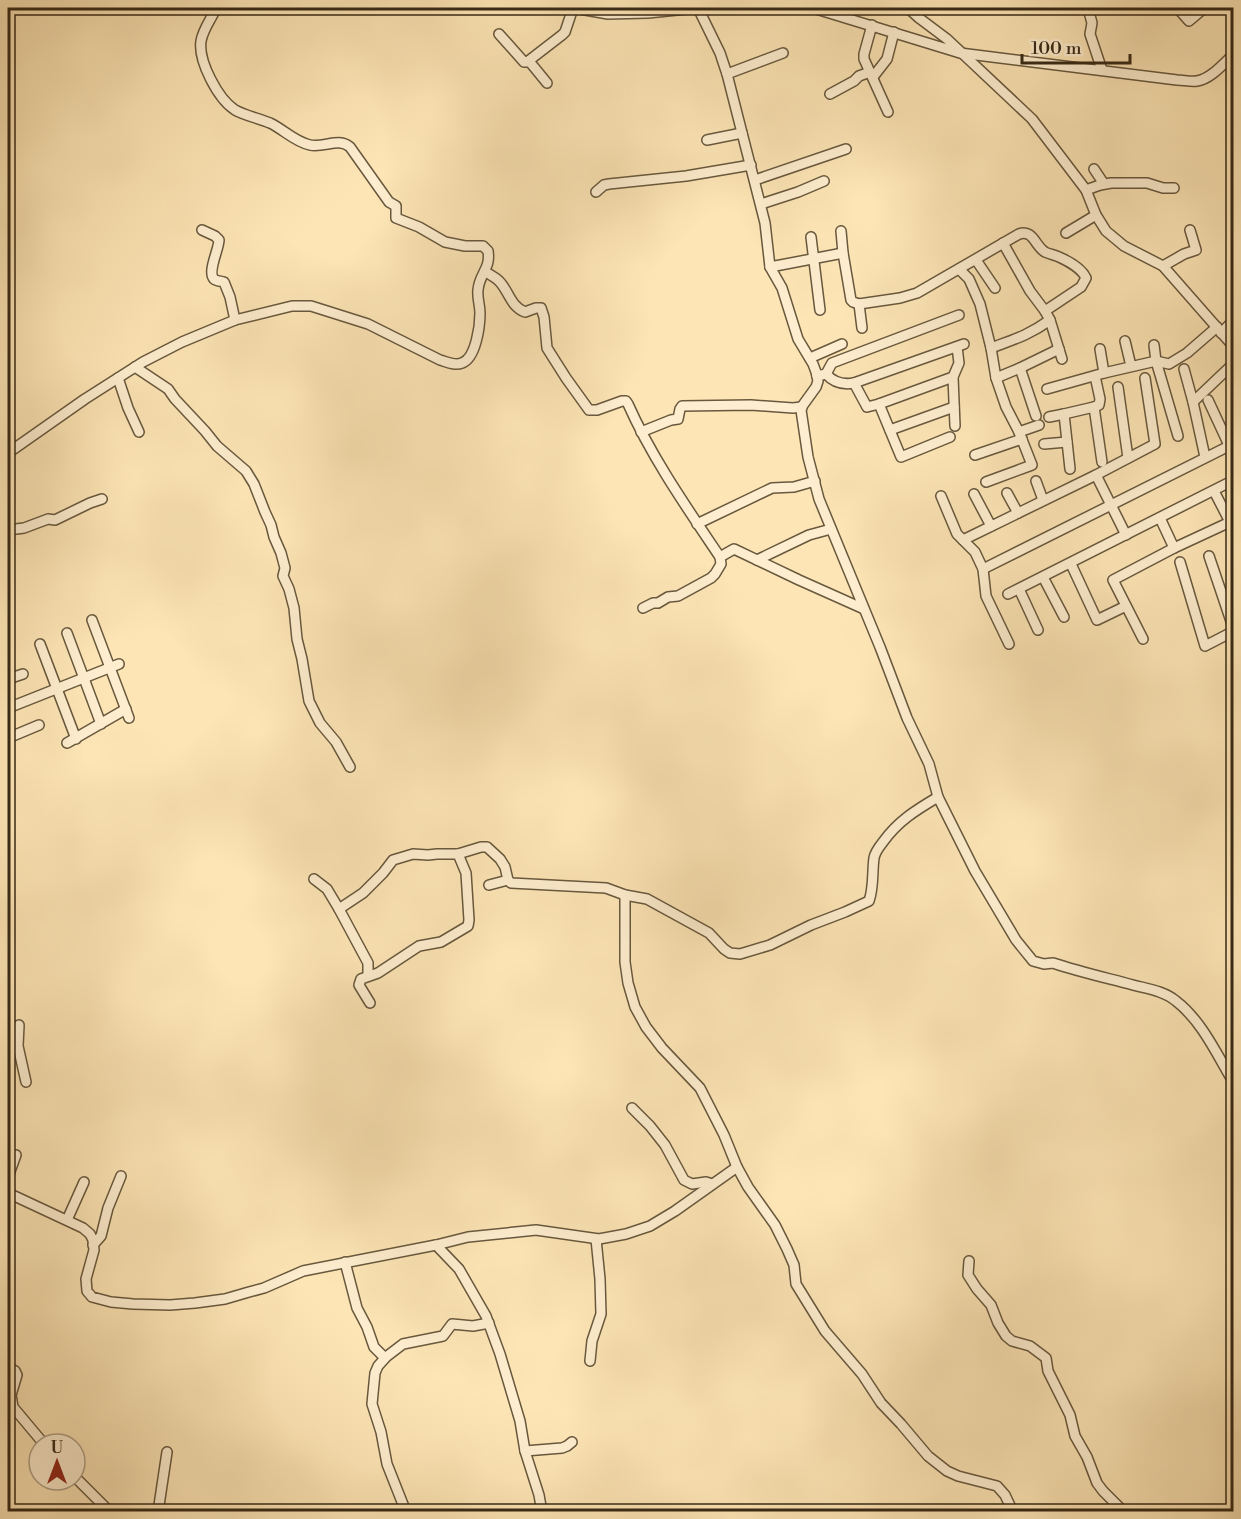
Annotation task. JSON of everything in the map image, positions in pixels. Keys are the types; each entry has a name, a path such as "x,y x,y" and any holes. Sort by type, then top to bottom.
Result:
{"street":[{"path":"8,453 143,362 182,342 235,320 292,306 311,306 368,324 450,363 460,364 468,360 475,346 480,319 478,287 486,272 488,251 483,246 465,246 445,242 419,227 396,218 396,212 346,144 342,142 308,145 270,123 250,117 228,104 215,87 201,51 201,38 216,8"},
{"path":"499,34 524,62 529,61 562,35 574,8 608,14 698,8 720,53 727,74 761,204 771,267 782,288 798,339 813,364 822,375 845,385 961,346 959,363 953,377 955,426"},
{"path":"813,8 960,53 1196,81 1209,75 1233,54"},
{"path":"908,8 947,39 1032,119 1086,190 1096,215 1106,231 1124,246 1163,266 1233,347"},
{"path":"1088,8 1092,23 1090,34 1102,70"},
{"path":"1181,12 1189,21 1202,8"},
{"path":"872,25 864,59 888,112"},
{"path":"830,94 855,81 859,76 872,74 887,59 894,32"},
{"path":"727,74 783,53"},
{"path":"529,61 547,83"},
{"path":"707,140 742,133"},
{"path":"754,180 846,149"},
{"path":"596,192 609,184 686,177 751,165"},
{"path":"1094,169 1104,184"},
{"path":"761,204 824,181"},
{"path":"1086,190 1104,184 1141,183 1174,188"},
{"path":"1066,233 1096,215"},
{"path":"202,230 219,240 213,263 213,278 224,282 235,320"},
{"path":"1163,266 1196,249 1190,230"},
{"path":"841,231 851,300 859,304 917,293 1026,232 1045,252 1059,257 1085,274 1085,281 1081,287 1048,315 1035,331 991,348"},
{"path":"811,237 820,310"},
{"path":"1003,243 1030,291 1048,315 1062,359"},
{"path":"771,267 843,253"},
{"path":"976,260 995,288"},
{"path":"959,269 969,279 980,304 996,378 1006,407 1021,436 1032,465 986,482"},
{"path":"486,272 498,280 521,311 541,308 547,348 590,410 597,410 618,402 625,401 628,404 641,432 697,524 720,557 719,567 711,578 678,596 668,597 643,608"},
{"path":"859,304 862,328"},
{"path":"959,315 832,363 822,375 801,407 801,420 808,457 819,499 888,665 907,718 929,764 938,797 975,871 1016,940 1033,961 1053,963 1135,985 1167,995 1175,1000 1198,1024 1233,1083"},
{"path":"1047,389 1131,366 1156,361 1169,364 1233,320"},
{"path":"1125,341 1131,366"},
{"path":"810,358 842,344"},
{"path":"1154,345 1156,361 1178,436"},
{"path":"996,378 1059,349"},
{"path":"1049,417 1099,405 1100,349"},
{"path":"1193,402 1233,363"},
{"path":"135,367 168,389 217,446 246,471 254,484 280,548 285,568 284,576 294,608 297,639 309,701 320,723 336,742 350,766"},
{"path":"975,455 1021,436 1037,420 1020,368"},
{"path":"1184,369 1205,457"},
{"path":"1074,370 1078,381"},
{"path":"854,383 867,407 953,377"},
{"path":"118,378 139,432"},
{"path":"963,540 1155,444 1145,378"},
{"path":"1118,387 1128,458"},
{"path":"1208,400 1233,456"},
{"path":"879,404 901,457 950,437"},
{"path":"641,432 678,419 682,406 801,407"},
{"path":"890,430 954,407"},
{"path":"1094,407 1102,462"},
{"path":"1064,414 1070,469"},
{"path":"1044,444 1067,442"},
{"path":"983,569 1228,446"},
{"path":"1096,475 1126,535"},
{"path":"697,524 772,488 794,487 815,481"},
{"path":"1036,481 1043,500"},
{"path":"1008,594 1228,483"},
{"path":"1143,639 1113,580 1174,548 1232,524 1214,490"},
{"path":"1007,493 1018,513"},
{"path":"974,494 991,526"},
{"path":"941,496 957,534 975,552 983,569 986,596 1009,644"},
{"path":"8,530 24,528 46,520 55,520 92,502 102,500"},
{"path":"1160,518 1174,548"},
{"path":"757,560 809,535 831,529"},
{"path":"720,557 734,549 864,609"},
{"path":"1180,562 1205,646 1233,630 1209,556"},
{"path":"1071,564 1097,620 1126,606"},
{"path":"1043,577 1064,617"},
{"path":"1019,589 1038,630"},
{"path":"40,644 56,688 71,741 101,724 127,714 114,666 92,620"},
{"path":"67,633 101,724"},
{"path":"8,708 114,666"},
{"path":"8,679 22,674"},
{"path":"8,738 39,725"},
{"path":"339,909 363,893 396,859 419,853 458,854 481,847 489,848 500,859 505,867 508,880 512,883 606,888 624,895 646,899 709,933 720,946 730,952 740,954 786,938 869,900 876,852 895,826 938,797"},
{"path":"370,1003 359,985 361,979 378,973 419,945 441,942 468,926 466,873 458,854"},
{"path":"314,879 327,889 339,909 368,963 368,976"},
{"path":"489,885 508,880"},
{"path":"624,895 625,962 628,983 636,1007 657,1041 700,1088 737,1167 787,1249 794,1265 796,1284 825,1331 862,1374 881,1403 934,1463 958,1476 997,1486 1005,1495 1013,1512"},
{"path":"19,1025 18,1046 26,1082"},
{"path":"8,1046 18,1046"},
{"path":"632,1108 665,1145 684,1180 692,1184 706,1182 712,1184"},
{"path":"8,1177 16,1155"},
{"path":"8,1193 87,1230 92,1237 93,1256 86,1285 89,1294 96,1299 133,1304 170,1305 225,1299 264,1288 295,1273 436,1245 468,1236 536,1230 596,1239 626,1234 650,1226 675,1211 737,1167"},
{"path":"93,1245 101,1236 108,1208 121,1176"},
{"path":"67,1220 84,1182"},
{"path":"590,1361 592,1341 601,1314 596,1239"},
{"path":"436,1245 459,1269 489,1323 520,1421 525,1451 542,1512"},
{"path":"969,1260 968,1275 991,1305 1006,1336 1012,1341 1030,1346 1046,1358 1048,1371 1070,1415 1075,1436 1088,1457 1097,1483 1124,1512"},
{"path":"345,1262 357,1308 374,1347 385,1358"},
{"path":"406,1512 387,1464 380,1426 372,1404 375,1373 378,1366 403,1344 443,1336 452,1324 473,1326 489,1323"},
{"path":"8,1367 17,1375 12,1393 13,1407 34,1432"},
{"path":"525,1451 562,1448 572,1442"},
{"path":"158,1512 167,1452"},
{"path":"87,1489 110,1512"}]}
